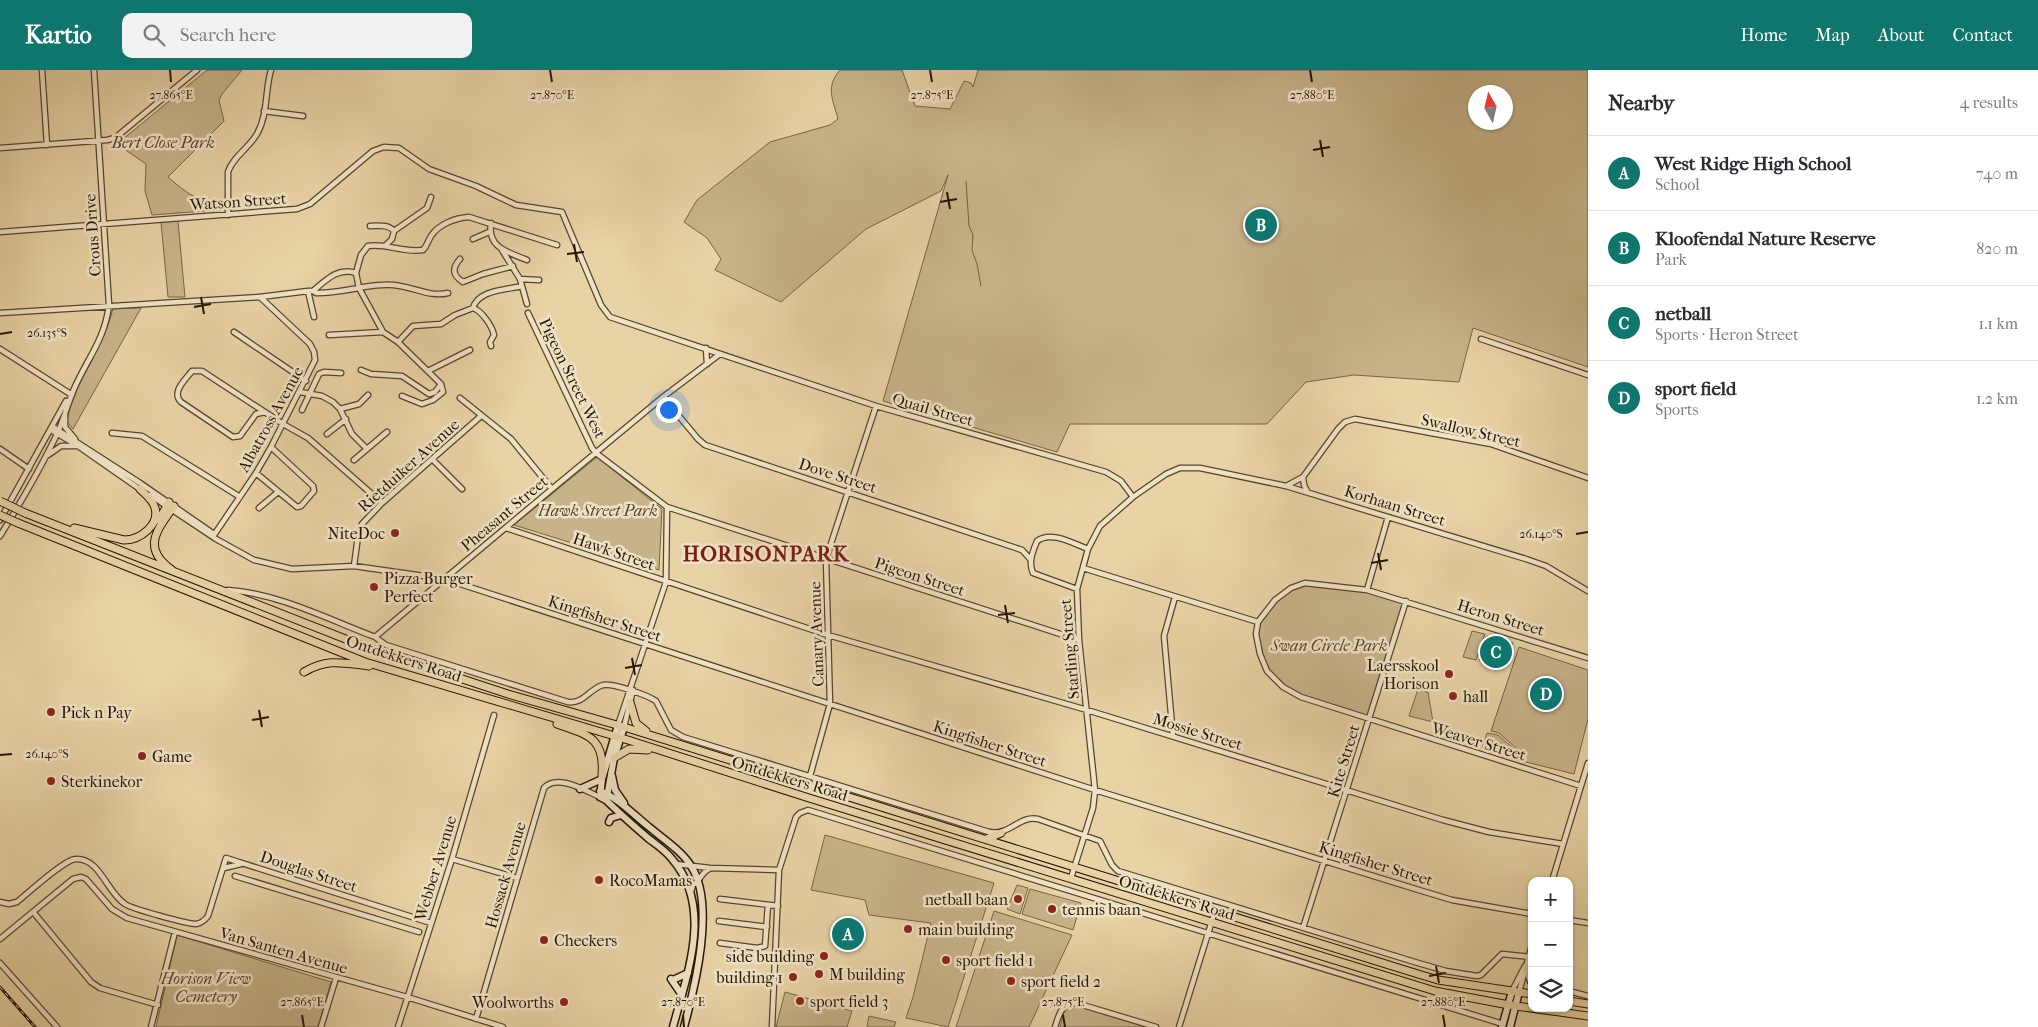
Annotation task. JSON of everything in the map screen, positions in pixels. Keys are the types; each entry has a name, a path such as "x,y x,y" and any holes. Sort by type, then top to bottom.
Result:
{"main road":[{"path":"132,540 149,528 156,515 153,502 140,489"},
{"name":"Ontdekkers Road","path":"0,500 25,513 371,649 508,694 621,726 1438,980 1528,994"},
{"path":"44,520 113,539 132,540 142,538 150,532 170,506"},
{"path":"170,506 158,528 153,543 159,557 179,574"},
{"name":"Ontdekkers Road","path":"0,514 18,523 329,648 387,668 618,737 1435,991 1512,1006 1588,1016"},
{"path":"304,672 316,665 328,662 387,668"},
{"path":"630,702 634,719 640,728 667,741"},
{"path":"522,709 584,733 594,740 602,754 602,778"},
{"path":"614,758 632,748 665,753"},
{"path":"986,839 1001,832"},
{"path":"1573,1001 1588,1004"}],"street":[{"path":"42,70 48,145"},
{"name":"Crous Drive","path":"0,520 100,342 107,323 109,305 94,70"},
{"path":"0,148 107,140 119,135 197,70"},
{"path":"228,215 229,169 260,129 271,70"},
{"path":"264,111 303,116"},
{"name":"Watson Street","path":"0,232 288,211 304,207 373,151 389,147 399,148 429,169 476,186 516,205 562,212"},
{"path":"385,246 392,239 394,232 427,208 431,197"},
{"name":"Quail Street","path":"562,212 601,306 607,315 876,406 1106,472 1121,481 1132,497"},
{"path":"402,396 417,403 425,404 442,394 443,390 441,384 398,342 383,332 359,288 356,273 361,255 366,249 371,246 385,246 392,249 420,251 425,248 435,231 455,219 469,217 557,246"},
{"path":"491,223 489,232 491,238 513,266 520,279 527,304"},
{"path":"370,226 389,226 394,232"},
{"path":"473,239 489,232"},
{"path":"502,250 527,260"},
{"path":"460,259 453,270 457,279 462,282 513,266"},
{"path":"310,291 338,272 347,270 356,273"},
{"path":"520,279 539,280"},
{"path":"0,313 260,297 310,291 324,294 359,288 399,286 435,296 448,293"},
{"path":"473,308 476,300 482,296 522,286"},
{"path":"310,291 314,318"},
{"name":"Albatross Avenue","path":"214,534 256,473 306,381 315,360 313,349 302,335 260,297"},
{"path":"398,342 412,327 441,324 455,315 473,308 480,311 493,330 491,346"},
{"name":"Pigeon Street West","path":"528,313 587,439 596,453"},
{"path":"234,332 306,381"},
{"path":"329,335 383,332"},
{"path":"677,339 679,332"},
{"path":"1481,339 1588,375"},
{"path":"706,348 707,364"},
{"path":"0,349 72,393"},
{"path":"428,371 470,350"},
{"name":"Pheasant Street","path":"375,637 664,397 720,354"},
{"path":"265,412 256,414 240,436 231,436 178,400 177,390 193,370 202,371 265,412 283,424 308,438 382,503"},
{"path":"361,370 371,374 402,376 429,394 435,392 441,384"},
{"path":"302,410 319,374 324,372 341,373"},
{"path":"300,392 326,397 340,409 352,434 368,449"},
{"name":"Crous Drive","path":"0,536 58,432 72,393"},
{"path":"340,409 359,404 368,395"},
{"name":"Dove Street","path":"664,397 698,440 705,445 1022,550 1031,560 1032,571 1035,575 1077,589"},
{"path":"460,398 511,439 552,489"},
{"path":"68,404 65,425 79,445 140,489 214,534 220,540"},
{"name":"Canary Avenue","path":"810,776 830,704 826,559 876,406"},
{"name":"Rietduiker Avenue","path":"354,566 360,527 382,503 481,416"},
{"path":"327,434 346,419"},
{"name":"Swallow Street","path":"1303,477 1345,422 1355,419 1487,444 1588,478"},
{"path":"52,428 220,540"},
{"path":"354,460 387,432"},
{"path":"112,433 142,436 240,497"},
{"path":"43,461 58,447 79,445"},
{"path":"256,473 299,507 315,490 271,446"},
{"path":"0,449 29,469"},
{"name":"Pigeon Street","path":"596,453 666,507 1079,640"},
{"path":"433,460 462,489"},
{"name":"Starling Street","path":"1071,878 1093,808 1095,790 1079,640 1077,589 1088,549 1100,526 1132,497 1166,474 1187,468"},
{"name":"Korhaan Street","path":"1187,468 1212,470 1308,491 1538,563 1588,591"},
{"path":"1286,486 1303,477 1304,485 1308,491"},
{"path":"259,508 278,492"},
{"path":"603,796 611,773 618,737 634,681 666,582 666,507"},
{"path":"1367,590 1388,517"},
{"name":"Hawk Street","path":"506,528 828,634"},
{"path":"1031,560 1035,546 1040,539 1049,536 1088,549"},
{"name":"Kingfisher Street","path":"220,540 246,556 292,569 354,566 445,579 1095,790 1325,861 1452,900 1528,913"},
{"path":"1022,550 1035,546"},
{"path":"1083,568 1258,622"},
{"name":"Heron Street","path":"1258,622 1279,596 1300,584 1312,583 1367,590 1588,658"},
{"name":"Ontdekkers Road","path":"218,590 245,593 285,603 375,637 390,646 568,702 579,701 602,685 613,686 656,700 668,726 678,735 985,830 1001,832 1032,818 1102,842 1112,865 1118,871 1418,963 1467,976 1477,976 1481,975 1502,954 1528,961"},
{"path":"1173,736 1164,636 1175,597"},
{"name":"Kite Street","path":"1303,928 1406,601"},
{"name":"Weaver Street","path":"1258,622 1258,643 1262,662 1277,683 1301,697 1581,786"},
{"name":"Mossie Street","path":"828,634 1087,710 1470,828 1563,844"},
{"path":"621,726 630,702 631,692"},
{"name":"Webber Avenue","path":"398,1027 452,859 494,715"},
{"path":"618,737 602,778 603,796 621,815 672,858 687,882 690,892 694,928 692,961 673,1027"},
{"path":"1553,877 1588,763"},
{"path":"611,773 615,790 632,812"},
{"path":"580,789 602,778"},
{"name":"Hossack Avenue","path":"476,1019 544,788 555,782 603,796"},
{"path":"603,796 632,812 677,850 692,866 698,882 702,926 697,977 684,1027"},
{"name":"Ontdekkers Road","path":"779,870 796,817 800,812 808,810 1502,1026"},
{"path":"609,822 611,818 621,815"},
{"name":"Douglas Street","path":"224,868 226,858 245,863 431,923"},
{"path":"0,902 9,904 17,902 69,860 80,859 91,864 126,905 141,911 198,923 205,920 208,916 224,868 245,863"},
{"path":"452,859 517,878"},
{"path":"676,864 710,868 779,870 772,1027"},
{"path":"690,892 704,871 710,868"},
{"name":"Douglas Street","path":"235,876 419,932"},
{"name":"Van Santen Avenue","path":"34,913 73,879 81,877 86,879 118,914 175,932 407,997 503,1027"},
{"path":"720,899 778,906"},
{"path":"720,943 762,948 766,944 768,905"},
{"path":"379,920 384,908"},
{"path":"1180,1027 1215,911"},
{"path":"0,939 34,913 91,982 100,988 158,1005"},
{"path":"719,921 767,927"},
{"path":"1573,921 1588,923"},
{"path":"151,1027 175,932"},
{"path":"1502,1026 1512,1006 1528,961"},
{"path":"0,963 57,1027"},
{"path":"682,995 672,979 688,973"},
{"path":"685,983 697,977"},
{"path":"321,1027 336,978"},
{"path":"685,983 694,991"},
{"path":"1573,992 1588,996"},
{"path":"1055,1027 1064,1007 1069,1003 1076,1003 1156,1027"},
{"path":"1511,1027 1512,1006"}],"green space":[{"name":"Bert Close Park","path":"207,70 242,70 219,100 224,121 168,177 194,197 226,208 203,208 205,211 152,215 145,191 146,164 117,144"},
{"path":"840,70 902,70 915,106 950,109 964,81 971,83 973,87 978,70 1588,70 1588,367 1473,328 1459,382 1354,375 1306,382 1267,424 1070,424 1057,452 883,401 948,175 941,191 866,229 781,302 715,270 721,259 707,238 684,222 697,200 770,142 830,125 838,119 832,100 831,88"},
{"path":"178,221 185,297 168,297 161,222"},
{"path":"113,308 141,308 73,429 67,422 70,407 103,337"},
{"name":"Hawk Street Park","path":"597,457 662,509 659,570 514,525"},
{"name":"Swan Circle Park","path":"1300,584 1344,586 1406,601 1369,720 1302,698 1279,685 1268,670 1258,643 1260,622 1264,613 1271,605"},
{"path":"1472,631 1485,634 1476,660 1463,657"},
{"path":"1487,636 1513,643 1504,667 1479,660"},
{"path":"1519,647 1588,670 1588,719 1574,774 1514,759 1517,749 1499,733 1491,731"},
{"path":"1419,686 1424,688 1425,692 1428,692 1433,722 1409,716"},
{"path":"1487,733 1498,735 1513,748 1512,757 1482,748"},
{"name":"sport field 1","path":"825,835 994,883 948,1027 906,1018 931,923 869,915 865,900 811,890"},
{"name":"netball baan","path":"1017,885 1028,888 1020,914 1007,909"},
{"name":"tennis baan","path":"1030,889 1081,903 1073,930 1022,914"},
{"name":"sport field 2","path":"994,911 1072,935 1029,1027 956,1027"},
{"name":"Horison View Cemetery","path":"177,935 331,982 318,1027 156,1027"},
{"name":"sport field 3","path":"785,992 852,1011 847,1027 776,1027"},
{"path":"1074,1004 1147,1027 1060,1027 1064,1012"},
{"path":"869,1016 896,1022 894,1027 867,1027"}],"waterway":[{"path":"966,181 969,226 973,235 972,250 981,286"}],"railway":[{"path":"0,987 35,1027"}],"place":[{"name":"Kloofendal Nature Reserve","path":"1261,225"},
{"name":"NiteDoc","path":"395,533"},
{"name":"Pizza Burger Perfect","path":"374,587"},
{"name":"netball","path":"1496,652"},
{"name":"Laersskool Horison","path":"1449,674"},
{"name":"sport field","path":"1546,694"},
{"name":"hall","path":"1453,696"},
{"name":"Pick n Pay","path":"51,712"},
{"name":"Game","path":"142,756"},
{"name":"Sterkinekor","path":"51,781"},
{"name":"RocoMamas","path":"599,880"},
{"name":"netball baan","path":"1018,899"},
{"name":"tennis baan","path":"1052,909"},
{"name":"main building","path":"908,929"},
{"name":"West Ridge High School","path":"848,934"},
{"name":"Checkers","path":"544,940"},
{"name":"side building","path":"824,956"},
{"name":"sport field 1","path":"946,960"},
{"name":"M building","path":"819,974"},
{"name":"building 1","path":"793,977"},
{"name":"sport field 2","path":"1011,981"},
{"name":"sport field 3","path":"800,1001"},
{"name":"Woolworths","path":"564,1002"}],"district":[{"name":"HORISONPARK","path":"766,554"}]}
